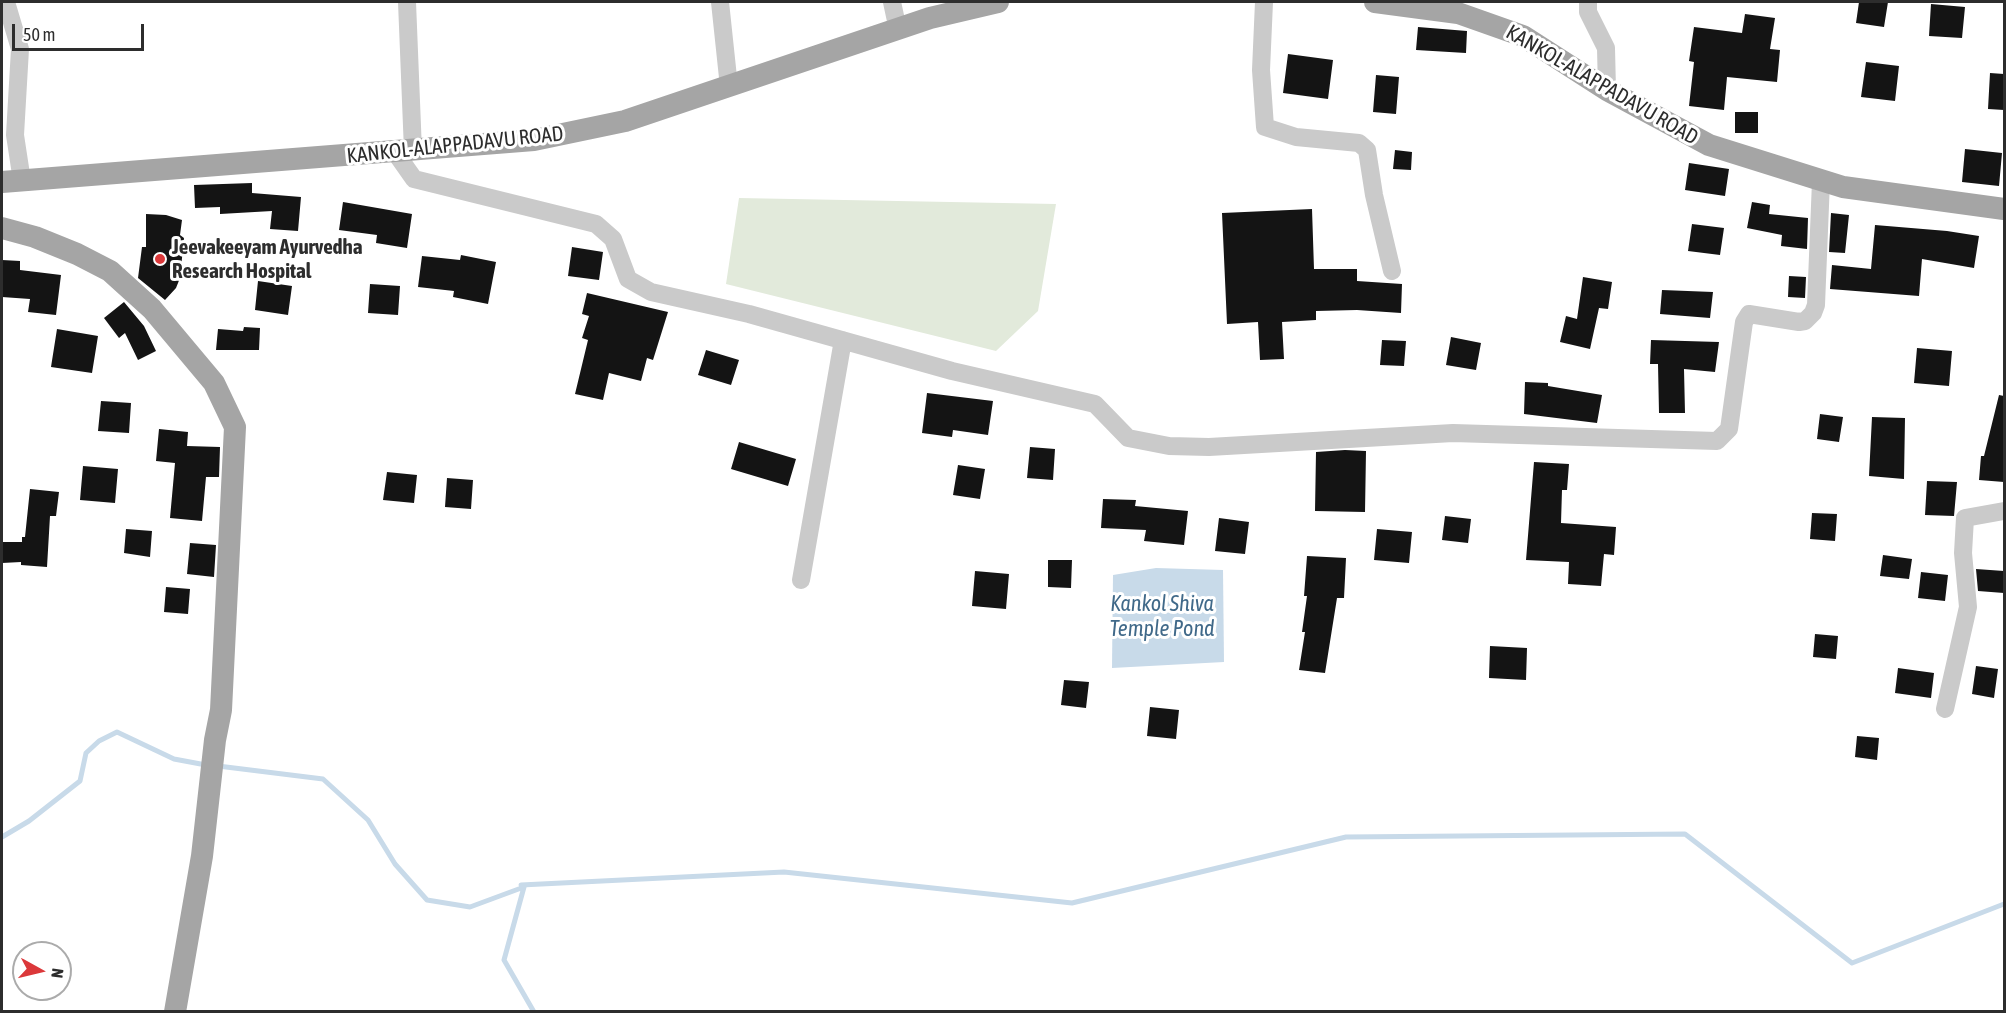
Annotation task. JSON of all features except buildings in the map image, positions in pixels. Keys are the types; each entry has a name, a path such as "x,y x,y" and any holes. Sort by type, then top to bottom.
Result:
{"main road":[{"name":"KANKOL-ALAPPADAVU ROAD","path":"12,182 534,140 625,121 930,18 998,2"},
{"name":"KANKOL-ALAPPADAVU ROAD","path":"1375,2 1404,3 1458,13 1523,36 1607,90 1709,145 1821,181 1867,192 2004,209"},
{"path":"2,228 67,250 110,271 152,309 214,383 235,427 221,710 202,856 175,1011"}],"street":[{"path":"6,2 20,49 12,182"},
{"path":"407,2 404,151 414,179 596,224 613,239 628,279 651,292 749,314 952,371 1095,404 1128,438 1169,446 1209,447 1453,433 1718,441 1729,429 1744,322 1749,314 1799,322 1805,321 1814,313 1821,181"},
{"path":"720,2 729,87"},
{"path":"892,2 898,30"},
{"path":"1264,2 1261,70 1265,127 1296,137 1359,143 1367,150 1392,271"},
{"path":"1588,2 1588,12 1606,48 1607,90"},
{"path":"801,580 843,340"},
{"path":"1945,709 1968,607 1963,553 1965,518 2004,511"}],"green space":[{"path":"739,198 1056,204 1038,311 996,351 726,284"}],"water":[{"name":"Kankol Shiva Temple Pond","path":"1156,568 1223,570 1224,662 1112,668 1113,575"}],"waterway":[{"path":"2,837 29,821 80,781 86,753 99,741 117,732 174,759 206,765"},
{"path":"218,766 323,779 368,820 395,864 427,900 470,907 524,887"},
{"path":"521,885 784,872 1072,903 1346,837 1685,834 1852,963 2004,904"},
{"path":"524,887 504,960 534,1012"}],"place":[{"name":"Jeevakeeyam Ayurvedha Research Hospital","path":"160,259"}]}
